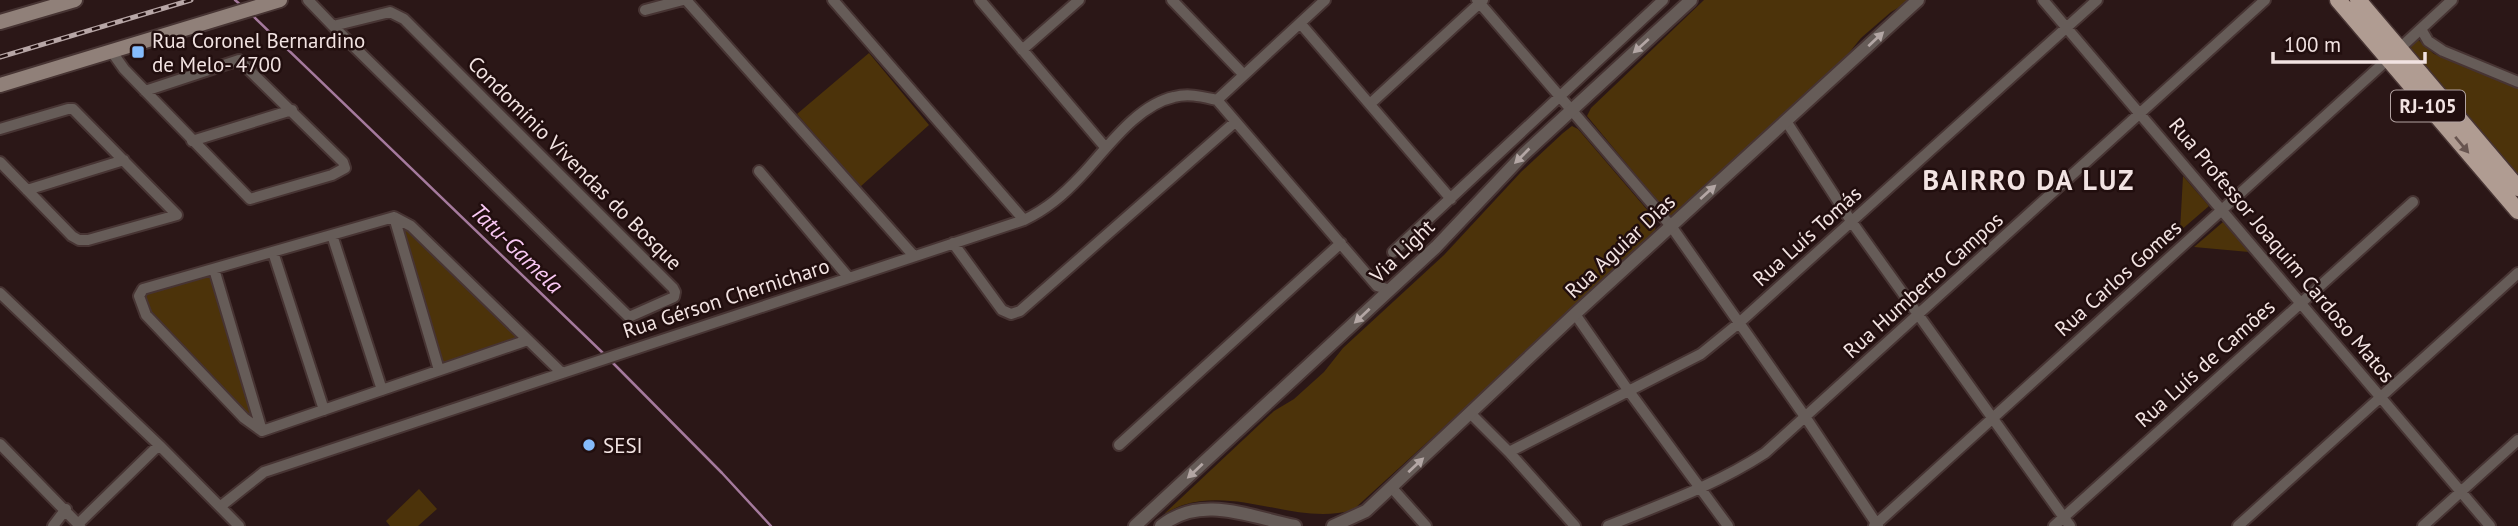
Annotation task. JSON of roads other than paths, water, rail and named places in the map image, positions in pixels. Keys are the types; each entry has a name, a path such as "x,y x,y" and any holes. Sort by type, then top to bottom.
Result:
{"main road":[{"path":"0,22 75,0"},
{"path":"0,85 280,0"},
{"name":"RJ-105","path":"2338,0 2393,54 2518,188"},
{"name":"RJ-105","path":"2358,0 2393,54 2518,211"}],"street":[{"name":"Condomínio Vivendas do Bosque","path":"308,0 333,26 629,317 674,297 676,292 404,19 390,12 333,26"},
{"path":"645,10 685,0 914,256"},
{"path":"833,0 1024,219"},
{"path":"980,0 1105,147"},
{"path":"1022,50 1079,0"},
{"path":"1172,0 1244,75"},
{"path":"1325,0 1217,100 1377,286 1390,290"},
{"path":"1393,252 1662,0"},
{"name":"Via Light","path":"1135,526 1436,247 1524,154 1691,0"},
{"name":"Rua Aguiar Dias","path":"1354,526 1366,511 1575,314 1918,0"},
{"name":"Rua Professor Joaquim Cardoso Matos","path":"2043,0 2490,526"},
{"name":"Rua Luís Tomás","path":"1509,452 1701,354 1852,222 2097,0"},
{"name":"Rua Humberto Campos","path":"1608,526 1701,488 1737,471 1765,453 2265,0"},
{"name":"Rua Carlos Gomes","path":"1876,525 2452,0"},
{"path":"1370,104 1480,1 1671,226 1806,418 1876,525"},
{"path":"1300,23 1451,199"},
{"path":"2421,29 2432,46 2518,82"},
{"path":"112,52 124,69 192,141 250,199 340,172 345,168 338,157 292,110 239,60 145,91"},
{"name":"Rua Gérson Chernicharo","path":"220,506 264,472 1024,219 1052,204 1082,175 1105,147 1147,111 1172,97 1199,96 1217,100"},
{"path":"0,129 68,109 82,116 177,215 88,240 79,240 0,162"},
{"path":"192,141 292,110"},
{"path":"1786,121 1852,222 2067,522"},
{"path":"953,243 1002,310 1011,314 1020,311 1235,122"},
{"path":"27,190 124,160"},
{"path":"759,171 849,278"},
{"name":"Rua Luís de Camões","path":"2054,526 2067,522 2300,303 2413,202"},
{"path":"394,217 439,370"},
{"path":"262,431 244,418 146,315 139,296 143,289 394,217 411,226 562,373"},
{"path":"332,235 382,390"},
{"path":"1119,445 1341,243"},
{"path":"273,252 324,410"},
{"path":"214,269 262,431"},
{"path":"2238,526 2518,272"},
{"path":"0,293 159,445 239,526"},
{"path":"1575,314 1728,526"},
{"path":"262,431 528,340"},
{"path":"1471,414 1575,526"},
{"path":"2423,526 2518,440"},
{"path":"0,444 79,525 159,445"},
{"path":"1392,488 1426,526"},
{"path":"1161,526 1175,516 1206,508 1295,526"},
{"path":"53,526 66,509"},
{"path":"1333,526 1366,511"}],"waterway":[{"name":"Tatu-Gamela","path":"235,0 242,6"},
{"name":"Tatu-Gamela","path":"252,15 605,355"},
{"name":"Tatu-Gamela","path":"610,360 771,526"}],"railway":[{"path":"0,57 191,0"}],"place":[{"name":"Rua Coronel Bernardino de Melo- 4700","path":"138,52"},
{"name":"SESI","path":"589,445"}],"district":[{"name":"BAIRRO DA LUZ","path":"2029,179"}]}
